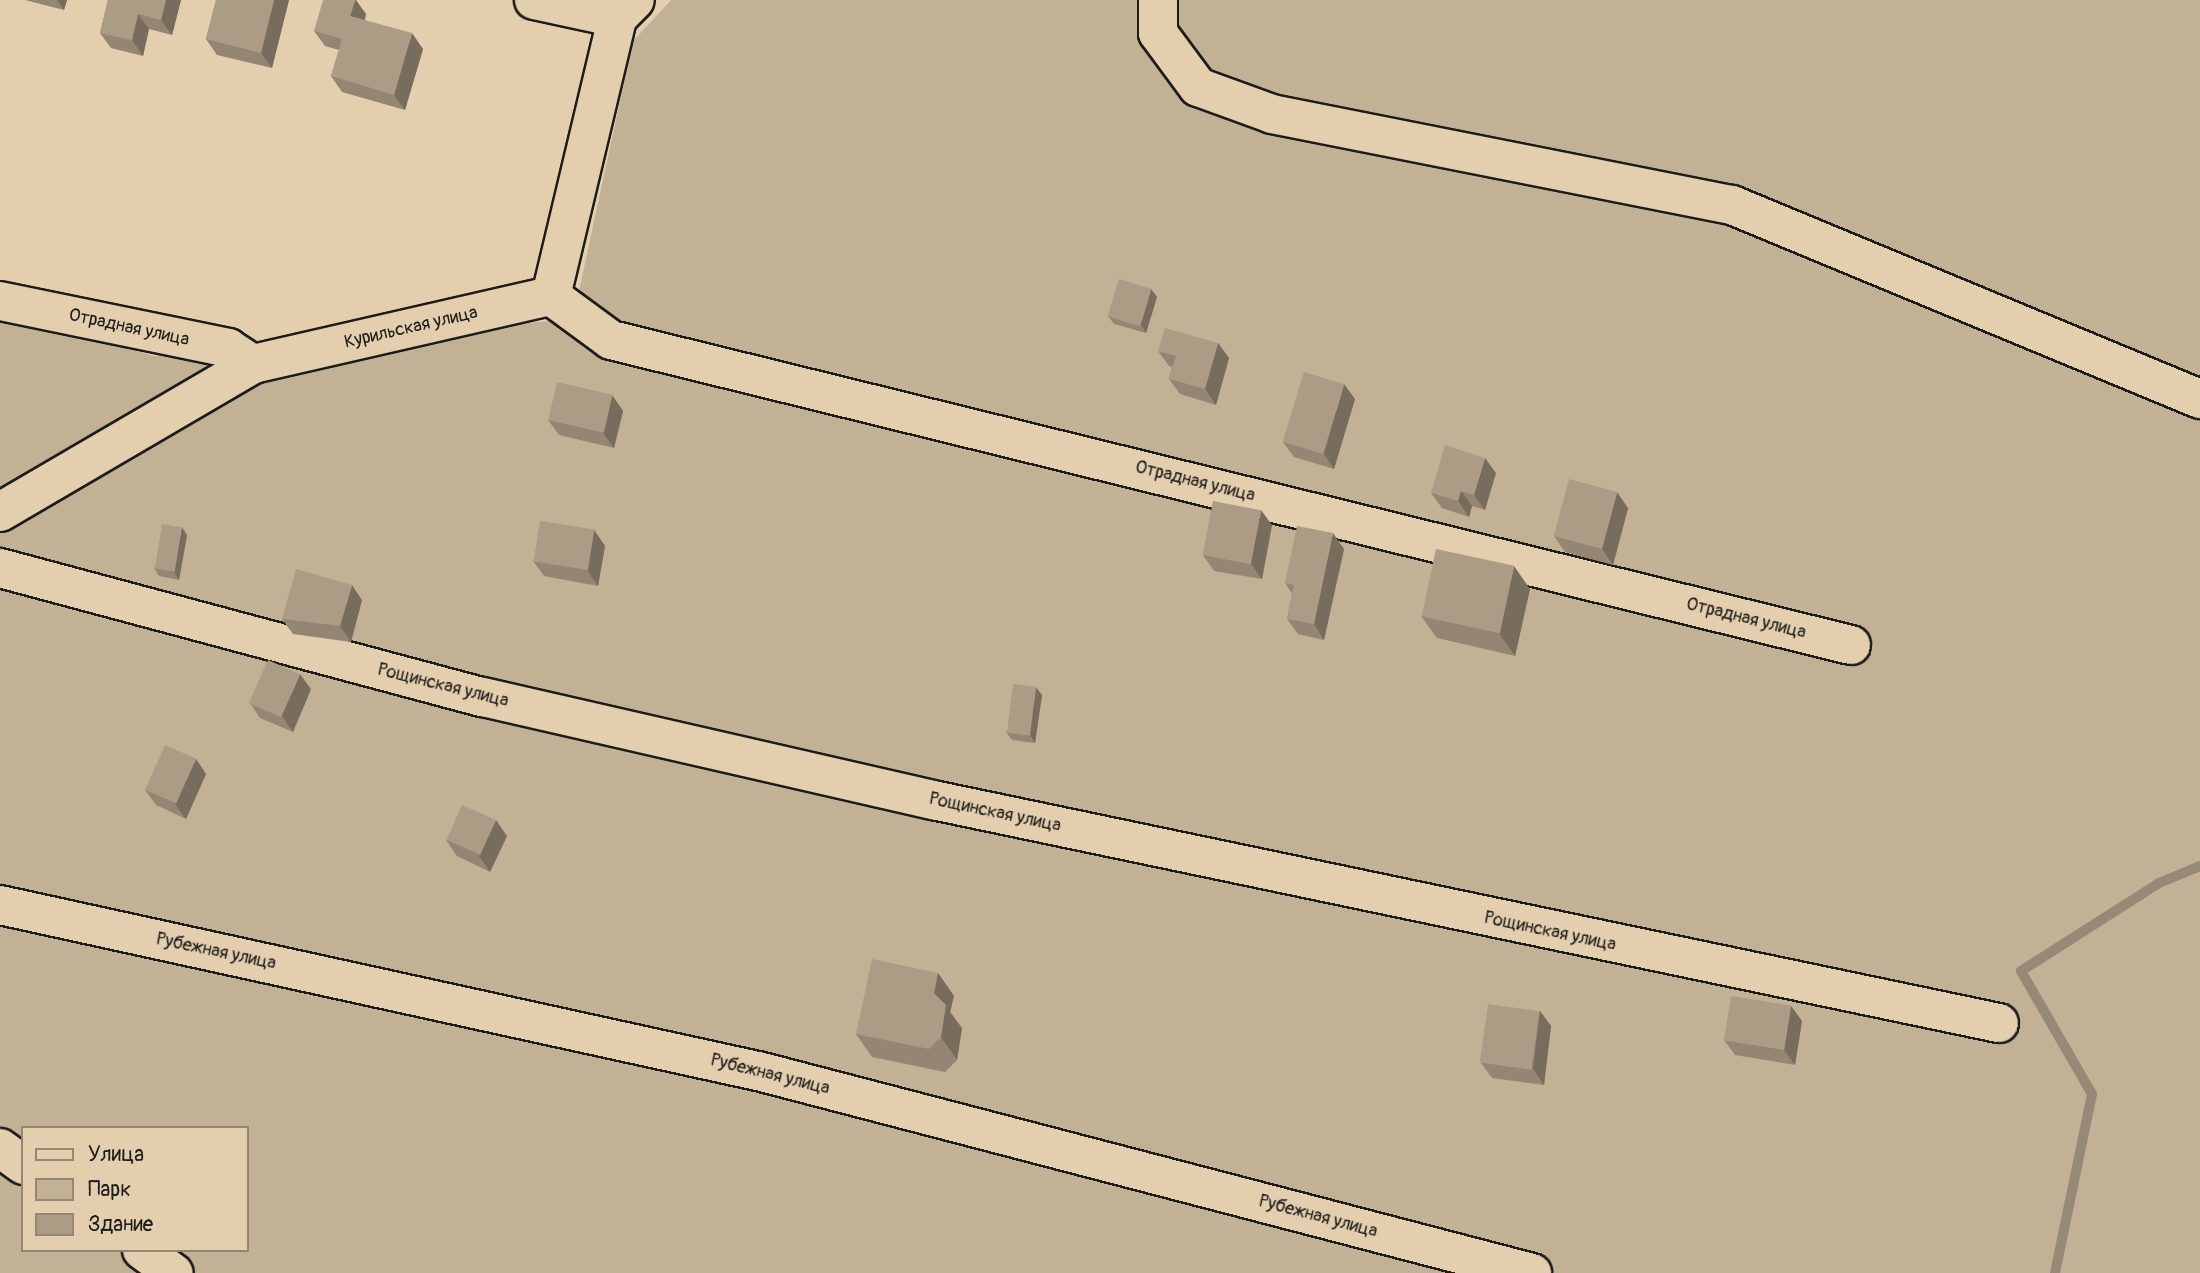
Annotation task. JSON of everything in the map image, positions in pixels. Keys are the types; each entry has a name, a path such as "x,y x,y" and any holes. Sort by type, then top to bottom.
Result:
{"street":[{"path":"534,0 626,9 551,296"},
{"path":"1158,0 1158,33 1198,87 1272,114 1732,205 2200,399"},
{"name":"Курильская улица","path":"0,512 253,364 551,296"},
{"name":"Отрадная улица","path":"551,296 611,340 1852,645"},
{"name":"Отрадная улица","path":"0,301 228,348 253,364"},
{"name":"Рощинская улица","path":"0,568 483,697 907,794 1999,1023"},
{"name":"Рубежная улица","path":"0,905 762,1072 1532,1273"},
{"path":"0,1148 21,1164"},
{"path":"145,1252 174,1273"}],"green space":[{"path":"671,0 2200,0 2200,1273 0,1273 0,314 154,356 573,319 633,41"}],"building":[{"path":"108,0 166,0 161,20 138,14 132,40 100,33"},
{"path":"216,0 274,0 261,53 206,39"},
{"path":"323,0 355,0 350,16 412,33 394,95 331,76 342,39 314,31"},
{"path":"1119,279 1152,289 1140,326 1108,316"},
{"path":"1165,328 1218,343 1205,389 1169,379 1176,356 1158,351"},
{"path":"1304,372 1344,384 1323,454 1283,442"},
{"path":"557,382 613,395 604,433 548,420"},
{"path":"1445,445 1485,458 1474,495 1461,491 1458,501 1431,493"},
{"path":"1569,479 1617,492 1602,549 1554,536"},
{"path":"1213,501 1261,510 1251,564 1203,555"},
{"path":"540,521 594,530 588,570 534,561"},
{"path":"162,524 182,527 175,572 155,568"},
{"path":"1297,526 1333,533 1314,624 1287,619 1294,585 1285,583"},
{"path":"1436,549 1514,566 1500,633 1422,616"},
{"path":"296,569 352,585 340,626 282,619"},
{"path":"268,660 300,674 281,717 249,703"},
{"path":"1013,684 1036,687 1030,735 1007,733"},
{"path":"165,745 196,759 176,804 145,790"},
{"path":"462,805 496,820 480,855 447,840"},
{"path":"872,959 938,973 934,993 946,1005 941,1037 929,1049 856,1034"},
{"path":"1731,996 1791,1006 1784,1050 1724,1040"},
{"path":"1488,1004 1539,1011 1531,1070 1480,1062"}],"waterway":[{"path":"2055,1273 2092,1094 2021,971 2159,883 2200,866"}]}
